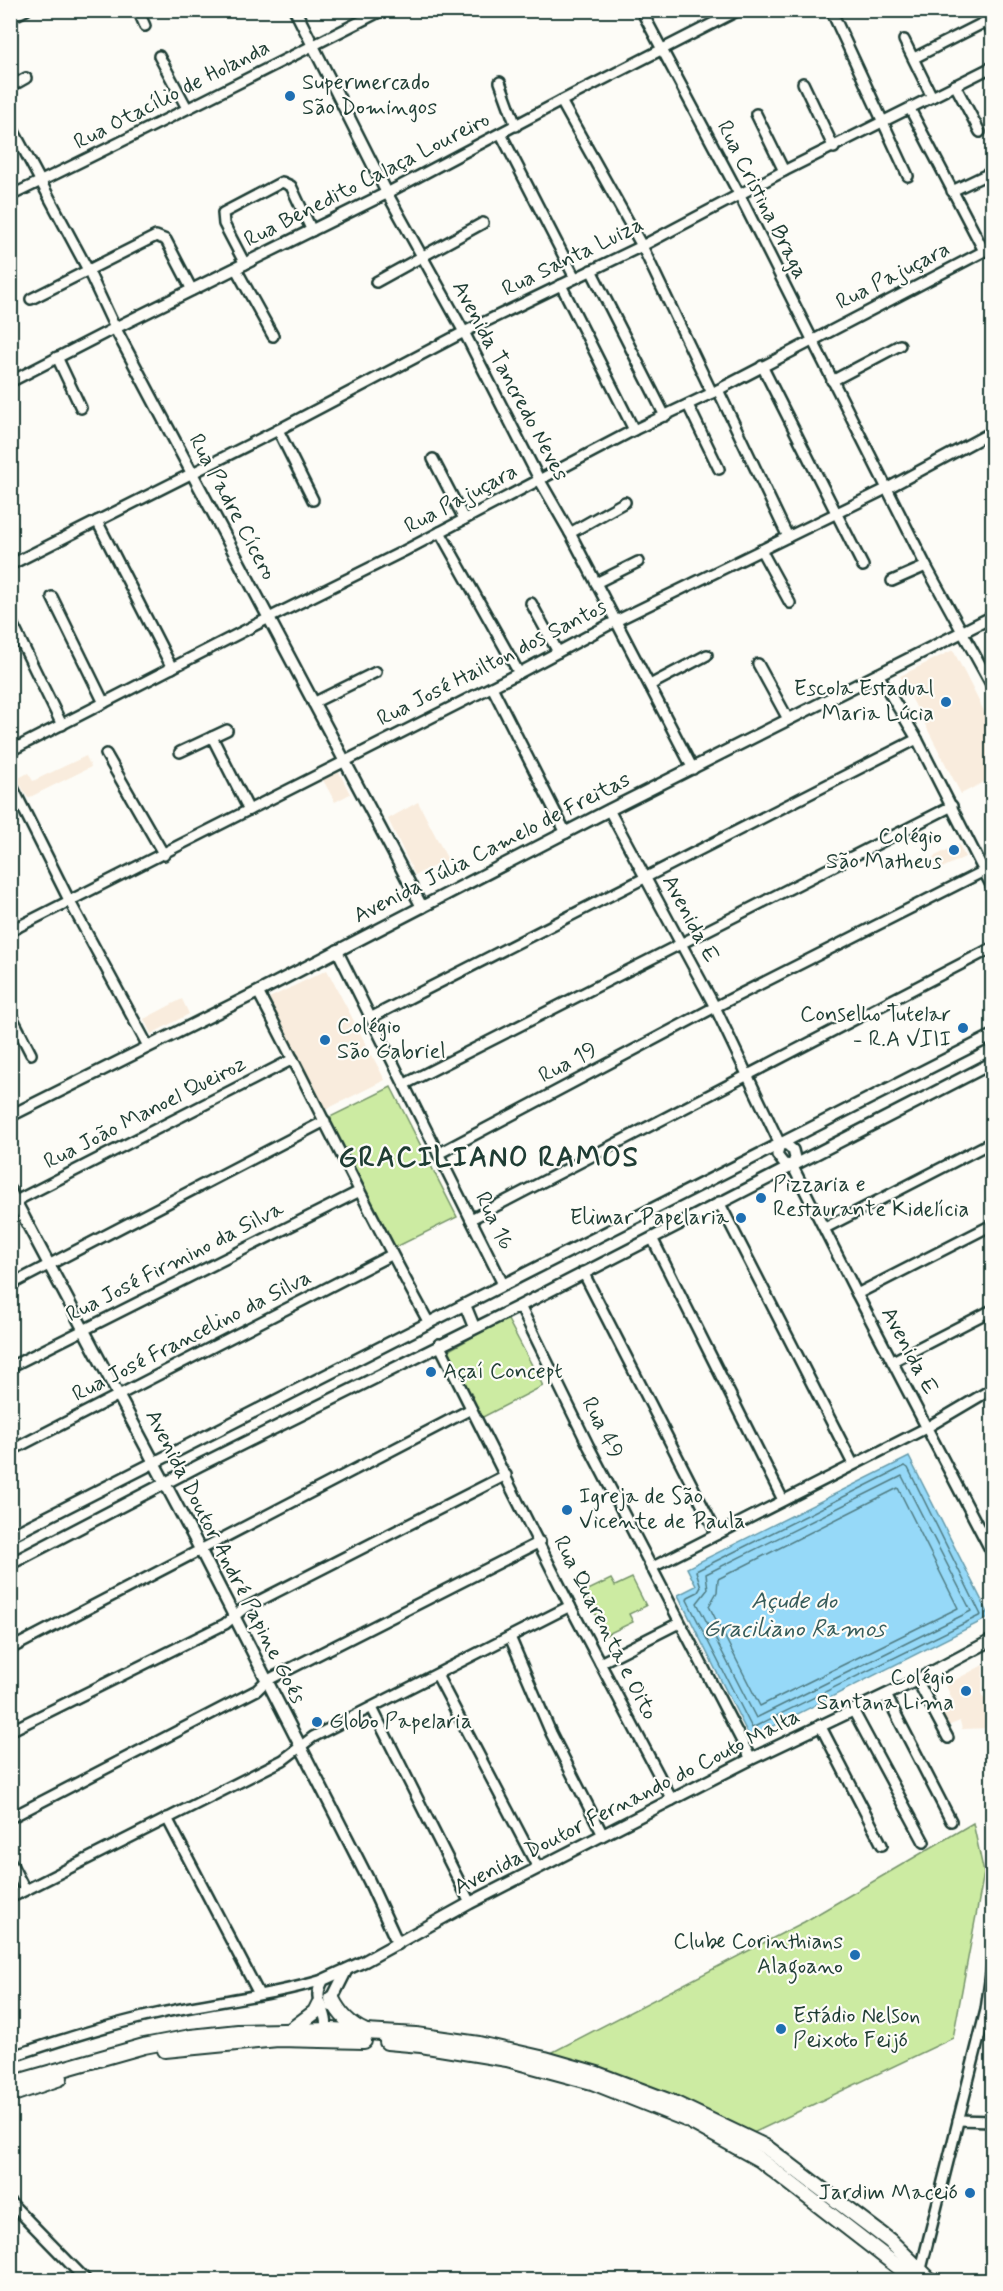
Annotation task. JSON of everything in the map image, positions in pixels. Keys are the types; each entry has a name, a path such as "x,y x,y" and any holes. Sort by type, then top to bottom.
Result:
{"main road":[{"path":"291,2030 300,2025 325,2002 357,2028 366,2032"},
{"path":"10,2084 144,2046 203,2036 291,2030 421,2045 507,2059 592,2082 688,2121 759,2159 921,2278"},
{"path":"10,2095 66,2076 161,2051 240,2042 366,2032 416,2035 479,2044 597,2074 676,2104 766,2147 890,2241 921,2278"}],"street":[{"path":"138,10 145,26"},
{"name":"Avenida Tancredo Neves","path":"295,10 387,193 464,332 693,770"},
{"name":"Rua Otacílio de Holanda","path":"10,196 117,145 383,10"},
{"name":"Rua Cristina Braga","path":"641,10 740,196 926,566 993,686"},
{"name":"Rua Benedito Calaça Loureiro","path":"10,382 387,193 561,100 739,10"},
{"path":"831,10 885,122 908,176"},
{"path":"982,10 993,32"},
{"path":"10,18 23,11"},
{"path":"914,58 987,21"},
{"path":"904,39 932,97"},
{"path":"159,56 187,108"},
{"name":"Rua Santa Luiza","path":"10,565 278,430 464,332 642,246 784,171 993,67"},
{"path":"10,87 26,78"},
{"path":"500,82 516,126"},
{"path":"803,83 834,148"},
{"path":"955,85 981,132"},
{"path":"561,100 642,246 788,537"},
{"path":"910,109 952,191 988,249"},
{"path":"756,114 784,171"},
{"name":"Rua Padre Cícero","path":"10,124 343,762 422,907"},
{"path":"501,134 574,278"},
{"path":"952,191 993,172"},
{"path":"273,336 240,266 224,224 223,213 282,182 291,186 312,231"},
{"path":"376,282 483,223"},
{"path":"31,299 152,238 160,237 166,240 192,290"},
{"name":"Rua Pajuçara","path":"10,751 988,249"},
{"path":"591,270 665,416"},
{"path":"561,285 634,430"},
{"path":"832,381 900,345"},
{"path":"57,357 81,408"},
{"path":"762,366 863,566"},
{"path":"688,405 719,469"},
{"path":"278,430 313,500"},
{"name":"Rua José Hailton dos Santos","path":"14,929 164,855 616,621 886,489 993,432"},
{"path":"433,459 464,519"},
{"path":"570,533 626,502"},
{"path":"97,521 172,668"},
{"path":"440,532 519,673"},
{"path":"761,550 789,603"},
{"path":"596,583 638,562"},
{"path":"892,581 926,566"},
{"path":"52,597 104,703"},
{"path":"531,603 558,652"},
{"name":"Avenida Júlia Camelo de Freitas","path":"10,1116 258,992 609,810 693,770 788,719 993,617"},
{"path":"10,619 62,725"},
{"path":"650,685 707,655"},
{"path":"758,664 788,719"},
{"path":"313,703 376,672"},
{"path":"878,674 917,739 993,887"},
{"path":"492,687 566,833"},
{"path":"180,752 227,730"},
{"path":"212,737 249,810"},
{"path":"372,1017 917,739"},
{"path":"106,754 164,855"},
{"path":"10,782 70,902 148,1046"},
{"path":"405,1084 952,806"},
{"name":"Avenida E","path":"609,810 715,1007 780,1144 777,1155 784,1164 792,1166 926,1428 993,1553"},
{"name":"Rua 19","path":"438,1154 715,1007 984,871"},
{"path":"10,916 14,929"},
{"path":"471,1219 993,948"},
{"name":"Rua 16","path":"337,950 503,1284"},
{"path":"258,992 325,1121 358,1192 429,1323"},
{"path":"10,1013 32,1054"},
{"path":"10,1536 993,1036"},
{"name":"Rua João Manoel Queiroz","path":"12,1199 293,1059"},
{"path":"10,1564 200,1464 520,1306 993,1063"},
{"path":"10,1285 325,1121"},
{"path":"825,1228 993,1142"},
{"name":"Avenida E","path":"780,1144 787,1145 793,1150 795,1158 792,1166"},
{"name":"Rua José Firmino da Silva","path":"10,1367 358,1192"},
{"name":"Avenida Doutor André Papine Goés","path":"12,1199 51,1264 120,1394 399,1944"},
{"path":"719,1202 853,1464"},
{"path":"857,1294 993,1225"},
{"path":"652,1238 783,1500"},
{"name":"Rua José Francelino da Silva","path":"10,1451 391,1255"},
{"path":"583,1272 717,1534"},
{"path":"465,1305 474,1327"},
{"name":"Rua 49","path":"520,1306 679,1623 751,1759"},
{"path":"893,1361 993,1310"},
{"name":"Rua Quarenta e Oito","path":"439,1344 570,1606 672,1800"},
{"path":"651,1568 926,1428 993,1389"},
{"path":"10,1649 471,1409"},
{"path":"10,1731 225,1624 243,1609 506,1476"},
{"path":"10,1818 257,1690 266,1681 540,1542"},
{"path":"10,1898 283,1760 313,1737 570,1606"},
{"path":"600,1663 679,1623"},
{"path":"510,1637 550,1733 603,1835"},
{"name":"Avenida Doutor Fernando do Couto Malta","path":"10,2057 60,2040 159,2013 292,1989 346,1971 399,1944 470,1903 751,1759 917,1680 993,1640"},
{"path":"437,1675 538,1868"},
{"path":"917,1680 948,1738"},
{"path":"886,1695 951,1821"},
{"path":"372,1708 470,1903"},
{"path":"853,1710 924,1842"},
{"path":"820,1725 882,1845"},
{"path":"167,1818 259,1994"},
{"path":"10,1861 25,1890"},
{"path":"921,2278 948,2180 958,2120 986,2010 993,1966"},
{"path":"325,2002 346,1971"},
{"path":"323,1980 317,1992 325,2002 328,2035"},
{"path":"958,2120 993,2121"},
{"path":"10,2202 86,2280"}],"shaded area":[{"name":"Escola Estadual Maria Lúcia","path":"953,650 992,727 992,778 961,794 900,676"},
{"path":"86,756 91,767 28,798 17,779 28,773 33,781"},
{"path":"339,772 350,794 335,802 323,780"},
{"path":"418,802 448,860 415,875 388,819"},
{"name":"Colégio São Matheus","path":"959,844 965,857 940,869 933,857"},
{"name":"Colégio São Gabriel","path":"327,970 385,1080 323,1111 265,1000"},
{"path":"182,999 189,1014 151,1034 144,1019"},
{"name":"Colégio Santana Lima","path":"983,1665 982,1697 992,1698 992,1728 962,1729 960,1721 943,1728 937,1717 955,1707 946,1685"}],"green space":[{"path":"391,1087 457,1217 390,1250 324,1120"},
{"path":"507,1318 543,1386 481,1418 449,1350"},
{"path":"632,1578 646,1606 629,1614 633,1622 606,1635 584,1592 611,1579 615,1586"},
{"name":"Clube Corinthians Alagoano","path":"973,1823 984,1873 953,2038 751,2134 627,2077 547,2055 804,1922"}],"water":[{"name":"Açude do Graciliano Ramos","path":"909,1457 990,1617 750,1738 678,1595 696,1586 687,1568"}],"place":[{"name":"Supermercado São Domingos","path":"290,96"},
{"name":"Escola Estadual Maria Lúcia","path":"946,702"},
{"name":"Colégio São Matheus","path":"954,850"},
{"name":"Conselho Tutelar - R.A VIII","path":"963,1028"},
{"name":"Colégio São Gabriel","path":"325,1040"},
{"name":"Pizzaria e Restaurante Kidelícia","path":"761,1198"},
{"name":"Elimar Papelaria","path":"741,1218"},
{"name":"Açaí Concept","path":"431,1372"},
{"name":"Igreja de São Vicente de Paula","path":"567,1510"},
{"name":"Colégio Santana Lima","path":"966,1691"},
{"name":"Globo Papelaria","path":"317,1722"},
{"name":"Clube Corinthians Alagoano","path":"855,1955"},
{"name":"Estádio Nelson Peixoto Feijó","path":"781,2029"},
{"name":"Jardim Maceió","path":"970,2193"}],"district":[{"name":"GRACILIANO RAMOS","path":"489,1158"}]}
